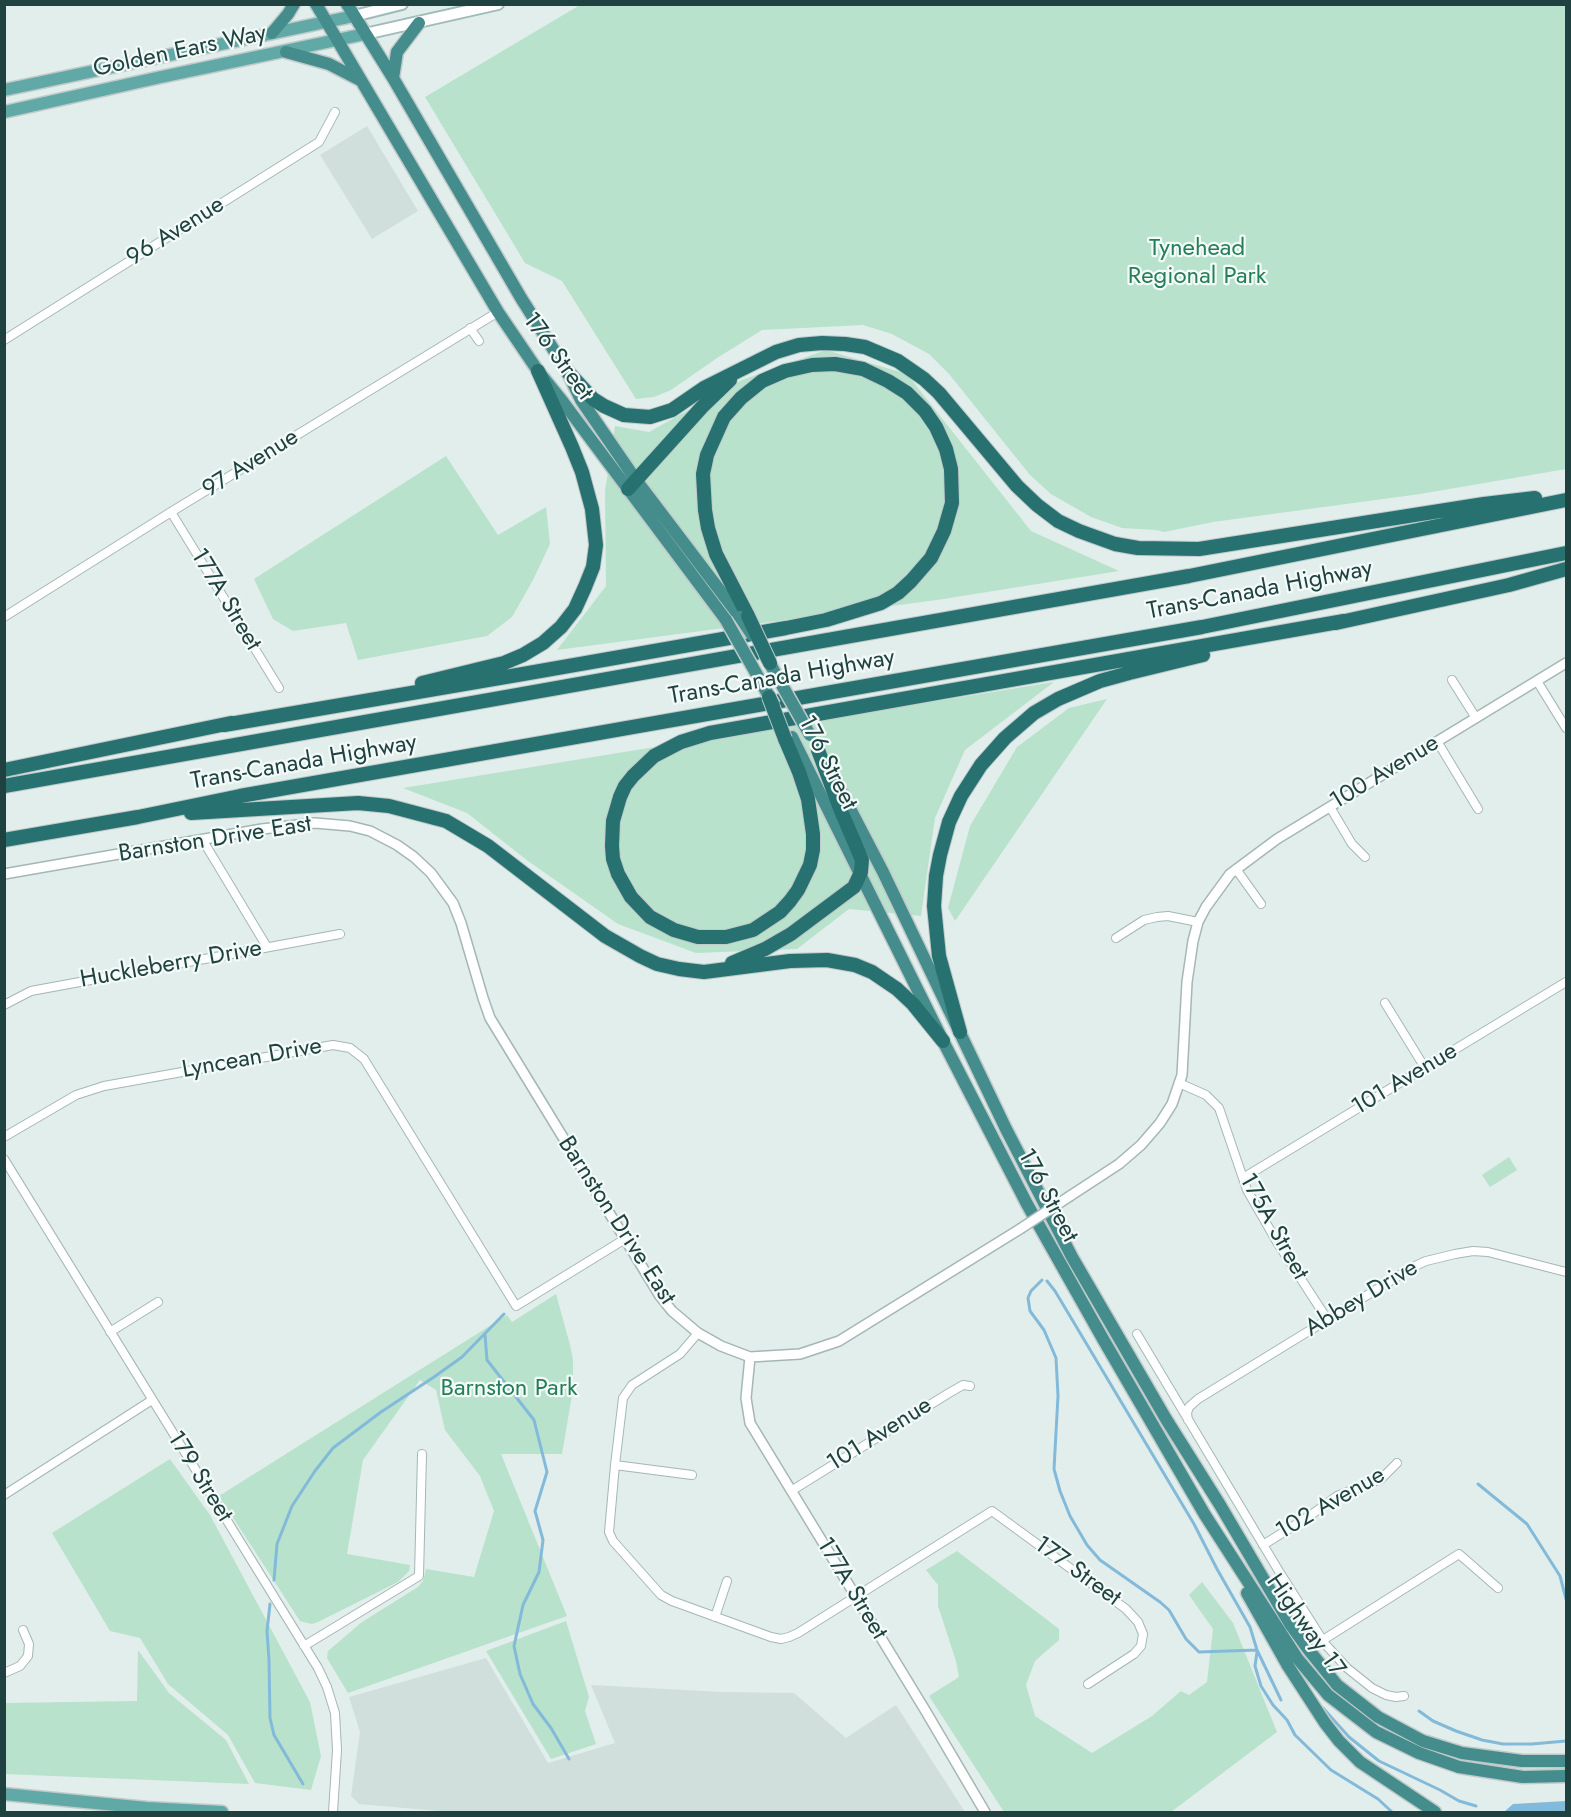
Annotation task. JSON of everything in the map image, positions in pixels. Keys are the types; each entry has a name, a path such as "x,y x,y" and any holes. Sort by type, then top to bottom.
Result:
{"highway":[{"path":"272,33 294,4"},
{"name":"176 Street","path":"316,4 498,312 538,371 744,616"},
{"name":"176 Street","path":"347,4 567,371 581,400 632,485 726,620 769,697"},
{"path":"393,78 398,52 419,23"},
{"path":"286,52 329,64 361,80"},
{"path":"567,371 593,399 604,406 624,416 650,417 672,410 704,388 776,352 799,345 822,343 865,347 898,361 939,393 1017,486 1037,505 1058,521 1115,544 1161,549 1199,549 1484,504 1566,495"},
{"path":"632,485 721,388 750,363"},
{"path":"224,725 523,675 786,628 826,620 881,603 911,581 931,558 945,531 952,503 951,469 946,449 936,427 925,411 907,393 863,369 835,364 812,365 785,371 762,381 741,398 724,417 707,455 704,474 705,510 716,554 744,616 770,663"},
{"path":"4,770 450,677 504,663 524,655 543,643 561,627 574,609 593,567 596,545 592,509 582,472 538,371"},
{"name":"Trans-Canada Highway","path":"4,786 1189,576 1566,500"},
{"name":"Trans-Canada Highway","path":"4,840 138,817 240,796 1202,627 1566,553"},
{"path":"960,1032 936,941 934,906 936,876 949,822 962,796 981,765 1005,738 1034,713 1058,699 1100,681 1129,673 1344,621 1509,585 1566,569"},
{"path":"769,697 789,738 808,799 813,834 810,865 790,901 780,912 753,930 726,937 698,937 674,930 650,917 631,897 618,874 611,834 625,786 654,756 681,742 710,733 1344,621"},
{"name":"176 Street","path":"770,663 878,862 1006,1129 1072,1257 1166,1419 1220,1505"},
{"name":"176 Street","path":"789,738 1038,1224 1205,1515"},
{"path":"704,972 744,959 765,949 790,934 854,887 860,875 862,860 818,750"},
{"path":"138,817 358,803 389,806 418,813 446,821 488,846 597,930 640,956 668,966 704,972 790,961 827,960 855,965 879,976 897,989 913,1004 943,1041"},
{"name":"Highway 17","path":"1220,1505 1290,1624 1308,1649 1337,1685 1378,1717 1423,1741 1462,1753 1522,1761 1566,1761"},
{"path":"1205,1515 1269,1635 1325,1724 1360,1762 1435,1812"},
{"name":"Highway 17","path":"1205,1515 1297,1658 1328,1695 1376,1732 1419,1753 1460,1767 1523,1777 1566,1776"}],"main road":[{"path":"354,16 402,4"},
{"path":"365,34 498,4"},
{"name":"Golden Ears Way","path":"4,90 354,16"},
{"name":"Golden Ears Way","path":"4,112 365,34"},
{"path":"4,1794 147,1808 222,1812"}],"street":[{"name":"96 Avenue","path":"4,339 319,142 334,112"},
{"name":"97 Avenue","path":"4,617 498,312"},
{"path":"471,328 479,341"},
{"name":"177A Street","path":"171,512 279,688"},
{"name":"100 Avenue","path":"1213,896 1230,874 1277,839 1566,663"},
{"path":"1452,680 1476,718"},
{"path":"1537,681 1566,728"},
{"path":"1437,741 1478,809"},
{"path":"1329,807 1352,844 1365,857"},
{"name":"Barnston Drive East","path":"4,874 262,829 306,824 350,826 370,831 397,845 431,873 453,903 490,1018 660,1296 672,1311 698,1333 721,1346 750,1357 800,1354 839,1341 1020,1229 1119,1164 1141,1145 1160,1123 1172,1104 1182,1075 1187,982 1193,941 1198,921 1213,896"},
{"path":"202,839 267,947"},
{"path":"1236,869 1261,904"},
{"path":"1116,938 1144,920 1157,917 1168,916 1198,921"},
{"name":"Huckleberry Drive","path":"4,1005 31,991 340,933"},
{"name":"101 Avenue","path":"1244,1178 1566,982"},
{"path":"1385,1003 1425,1068"},
{"name":"Lyncean Drive","path":"4,1137 76,1095 104,1086 333,1045 350,1048 364,1059 516,1306 625,1239"},
{"name":"175A Street","path":"1179,1083 1206,1095 1218,1108 1247,1190 1277,1242 1327,1319"},
{"name":"179 Street","path":"4,1159 318,1668 334,1713 337,1750 333,1812"},
{"name":"Abbey Drive","path":"1188,1422 1187,1413 1193,1402 1413,1267 1440,1257 1473,1251 1488,1252 1566,1272"},
{"path":"110,1332 158,1302"},
{"path":"698,1333 680,1354 632,1385 624,1398 609,1528 613,1541 661,1595 672,1602 771,1637 785,1638 798,1633 856,1596"},
{"path":"1137,1334 1263,1545 1331,1652 1372,1688 1386,1695 1404,1696"},
{"name":"177A Street","path":"750,1357 746,1398 750,1423 985,1812"},
{"name":"101 Avenue","path":"791,1491 949,1393 963,1385 970,1386"},
{"path":"4,1495 152,1400"},
{"path":"304,1646 419,1576 422,1454"},
{"name":"102 Avenue","path":"1263,1545 1337,1496 1382,1479 1397,1463"},
{"path":"615,1465 692,1475"},
{"name":"177 Street","path":"856,1596 992,1510 1126,1609 1138,1622 1143,1634 1141,1646 1134,1654 1088,1684"},
{"path":"1323,1640 1459,1554 1498,1588"},
{"path":"715,1617 727,1581"},
{"path":"4,1672 20,1665 30,1653 23,1630"}],"shaded area":[{"path":"367,126 418,211 372,239 320,155"},
{"path":"486,1658 548,1763 615,1743 591,1685 722,1692 794,1693 846,1738 896,1705 965,1812 450,1812 359,1804 351,1796 360,1732 349,1697"}],"green space":[{"name":"Tynehead Regional Park","path":"580,5 1566,5 1566,469 1420,494 1213,522 1164,532 1122,528 1091,517 1051,494 1030,475 949,374 929,354 892,334 863,325 762,330 671,390 654,397 636,399 562,281 525,263 425,97"},
{"path":"826,350 907,374 1031,531 1119,571 937,600 557,650 606,586 605,491 615,426 649,432 742,380"},
{"path":"446,456 498,535 546,507 550,544 512,617 487,636 358,660 346,623 293,631 273,619 254,579"},
{"path":"1054,682 965,750 935,818 921,916 849,909 797,949 696,953 618,924 528,861 467,813 403,788"},
{"path":"1107,699 955,921 948,908 970,826 1017,747 1069,708"},
{"path":"1509,1157 1517,1170 1490,1187 1482,1175"},
{"name":"Barnston Park","path":"556,1294 573,1360 573,1389 562,1454 501,1454 567,1616 348,1693 327,1658 328,1651 362,1622 418,1587 423,1581 426,1569 474,1577 494,1511 480,1476 445,1430 436,1390 420,1380 363,1460 347,1554 410,1565 409,1571 398,1582 318,1622 312,1624 300,1621 219,1496 507,1315 512,1322"},
{"path":"170,1459 210,1515 310,1702 321,1756 311,1790 255,1783 228,1735 168,1684 140,1638 110,1631 52,1533"},
{"path":"957,1551 1059,1629 1059,1640 1035,1661 1026,1685 1035,1716 1092,1753 1152,1716 1181,1691 1189,1695 1207,1682 1213,1629 1189,1595 1202,1582 1233,1623 1277,1732 1171,1812 1004,1812 929,1696 959,1677 938,1606 938,1585 926,1570"},
{"path":"566,1621 589,1697 585,1711 596,1744 551,1759 486,1651"},
{"path":"138,1650 169,1693 226,1740 249,1784 5,1774 5,1703 137,1701"}],"water":[{"path":"1566,1801 1566,1812 1504,1812 1513,1804"}],"waterway":[{"path":"1042,1280 1031,1291 1028,1298 1030,1311 1044,1330 1056,1358 1058,1396 1054,1469 1070,1516 1087,1545 1100,1560 1169,1610 1186,1639 1199,1652 1257,1650"},
{"path":"1047,1281 1194,1524 1250,1627 1257,1650 1281,1700"},
{"path":"274,1580 277,1544 292,1506 333,1448 462,1357 504,1314"},
{"path":"485,1335 487,1360 534,1420 547,1472 535,1511 543,1540 539,1572 523,1605 514,1646 520,1674 533,1704 551,1728 569,1759"},
{"path":"1478,1484 1527,1524 1560,1576 1566,1599"},
{"path":"270,1604 267,1631 270,1718 274,1735 303,1784"},
{"path":"1257,1652 1255,1666 1261,1686 1273,1705 1287,1720 1295,1735 1331,1770 1378,1799 1392,1812"},
{"path":"1323,1708 1349,1737 1379,1761 1459,1801 1476,1806"},
{"path":"1419,1711 1433,1721 1482,1740 1503,1744 1566,1741"}]}
